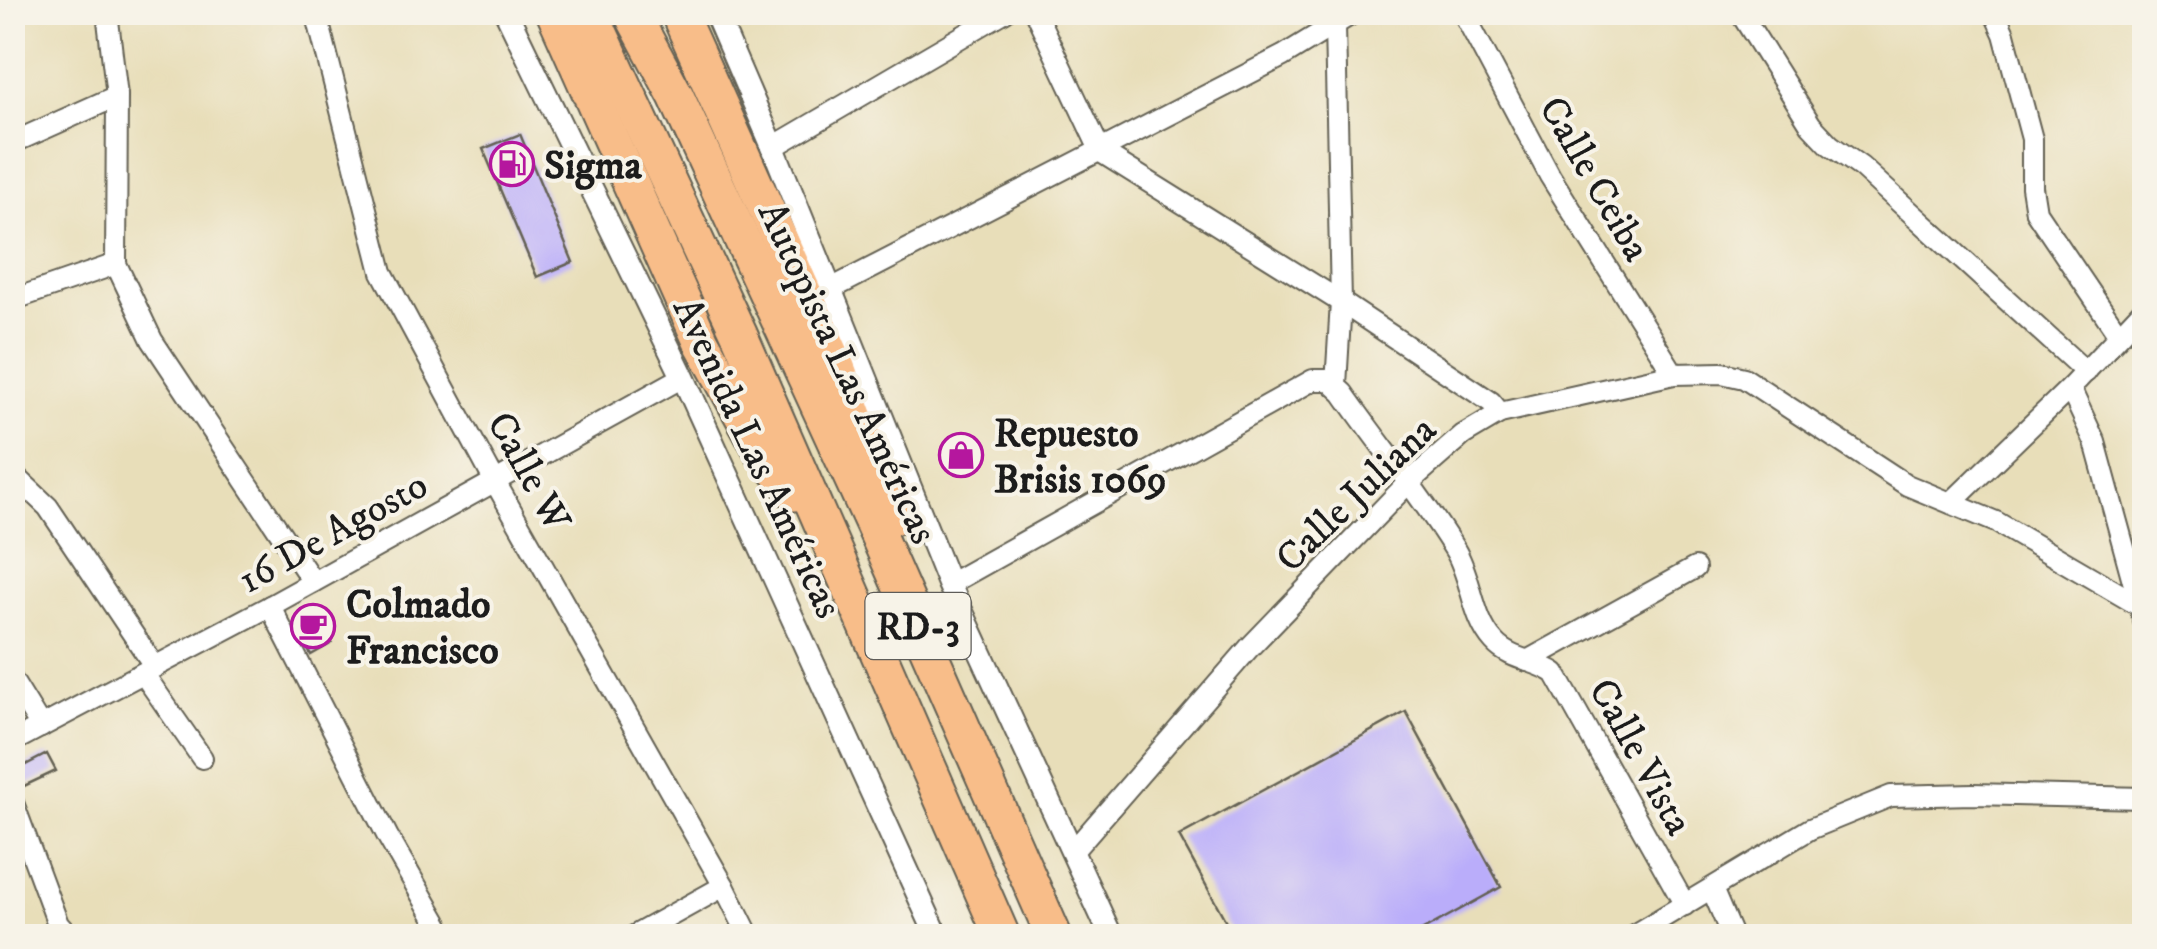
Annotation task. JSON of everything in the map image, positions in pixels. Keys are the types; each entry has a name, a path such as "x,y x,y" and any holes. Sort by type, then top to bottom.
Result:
{"highway":[{"path":"554,12 701,340 763,453 823,527"},
{"name":"Autopista Las Américas","path":"590,12 740,336 1002,936"},
{"name":"Autopista Las Américas","path":"631,12 676,96 1054,936"},
{"path":"678,12 837,367 903,545 954,708"}],"street":[{"path":"108,12 116,96 116,264 152,340 313,582"},
{"name":"Calle W","path":"316,12 382,272 749,936"},
{"name":"Avenida Las Américas","path":"506,12 684,377 937,936"},
{"path":"714,12 773,147 949,584 1111,936"},
{"path":"773,147 1004,12"},
{"path":"1035,12 1101,152 1341,302 1491,402 1500,413"},
{"path":"829,290 1284,56 1355,12"},
{"name":"Calle Ceiba","path":"1463,12 1550,176 1674,374"},
{"path":"1740,12 1811,125 2086,372"},
{"path":"1994,12 2004,34 2032,139 2036,212 2119,335"},
{"path":"1336,24 1341,302 1336,385"},
{"path":"12,143 116,96"},
{"path":"12,300 116,264"},
{"path":"1951,504 2086,372 2144,309"},
{"name":"Calle Juliana","path":"1074,850 1249,648 1407,484 1464,435 1500,413 1674,374 1744,378 1907,485 1996,522 2143,610"},
{"name":"16 De Agosto","path":"12,742 270,606 684,377"},
{"path":"949,584 1313,380 1329,380 1336,385"},
{"name":"Calle Vista","path":"1336,385 1457,553 1485,628 1495,644 1555,673 1685,905"},
{"path":"2070,388 2095,442 2143,610"},
{"path":"12,473 48,506 202,758"},
{"path":"1527,660 1695,568"},
{"path":"270,606 388,837 445,936"},
{"path":"12,680 41,727"},
{"path":"1632,936 1810,830 1891,796 2144,798"},
{"path":"12,800 58,924 68,936"},
{"path":"634,936 724,886"},
{"path":"1712,889 1732,936"}],"building":[{"path":"520,134 573,262 537,277 483,149"},
{"path":"315,614 332,643 311,655 295,625"},
{"path":"1406,712 1501,887 1412,936 1234,936 1179,836"},
{"path":"47,754 56,771 24,786 16,770"}],"place":[{"name":"Sigma","path":"512,164"},
{"name":"Repuesto Brisis 1069","path":"961,455"},
{"name":"Colmado Francisco","path":"313,626"}]}
